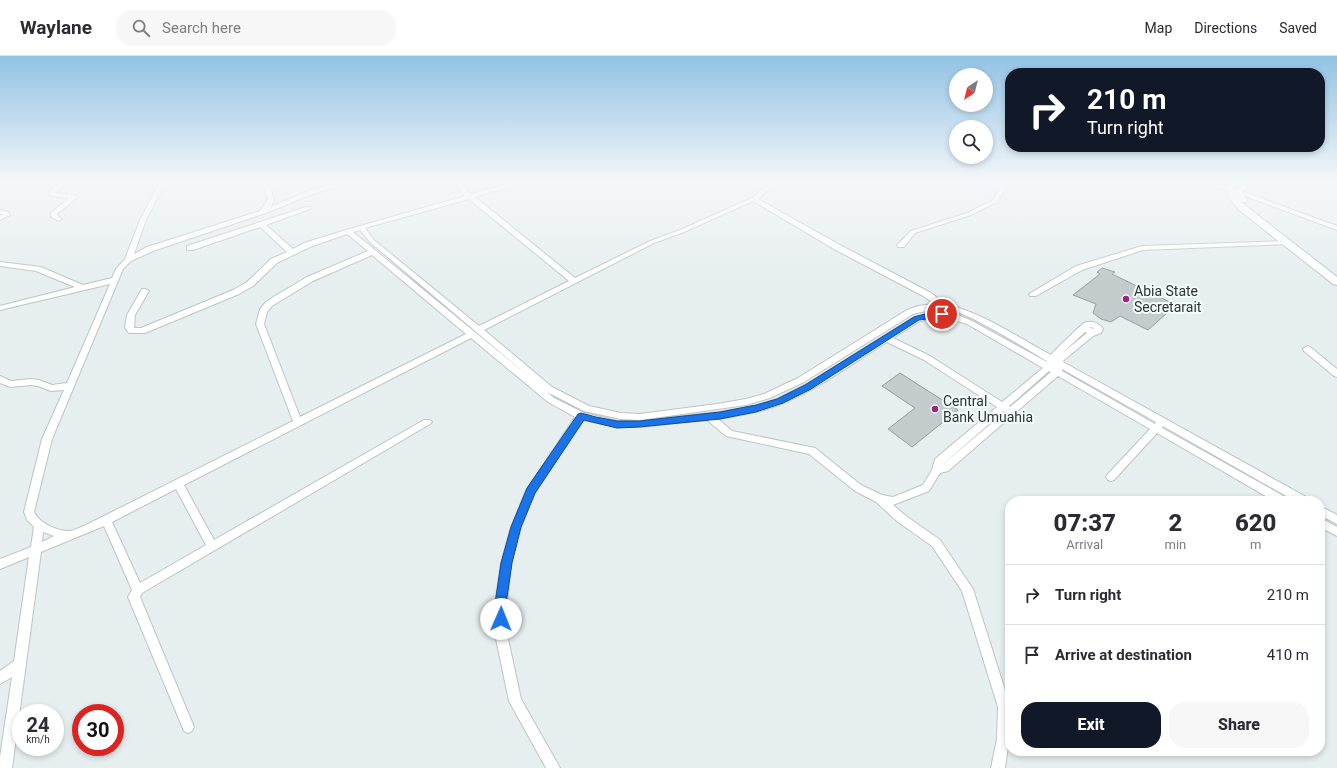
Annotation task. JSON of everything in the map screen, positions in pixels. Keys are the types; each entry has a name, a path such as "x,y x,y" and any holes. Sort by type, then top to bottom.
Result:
{"street":[{"path":"53,215 59,218"},
{"path":"68,535 39,526 30,517 29,512 47,439 115,280 120,269 128,259 146,215"},
{"path":"128,259 150,249 253,215"},
{"path":"190,248 287,215"},
{"path":"145,291 131,315 129,328 132,331 142,331 236,292 250,284 274,262 292,252 348,231 404,215"},
{"path":"493,215 574,281"},
{"path":"0,564 106,520 652,242 682,232 717,215"},
{"path":"782,215 837,247 928,295 937,302 940,310"},
{"path":"901,246 913,232 965,215"},
{"path":"1251,215 1337,282"},
{"path":"1260,215 1337,275"},
{"path":"1304,215 1337,228"},
{"path":"261,224 292,252"},
{"path":"361,227 372,242 409,277 518,368 551,400 581,416 617,424 639,424 710,417 756,408 780,401 808,387 917,318 940,310"},
{"path":"348,231 373,252 409,277"},
{"path":"1032,294 1079,268 1142,248 1287,243"},
{"path":"298,423 260,324 264,311 274,301 310,279 373,252"},
{"path":"0,264 38,269 83,288"},
{"path":"0,308 115,280"},
{"path":"518,368 561,396 587,410 600,413 640,417 717,407 746,402 767,396 787,387 910,312 920,308 940,310 960,317 1054,365 1159,425 1275,496"},
{"path":"710,417 729,434 812,451 858,488 880,499 893,502 926,488 932,481 937,470 945,468 1054,365 1090,334 1096,332 1099,329 1096,325 1089,324 1085,326 1054,365"},
{"path":"886,338 928,358 1007,409"},
{"path":"1307,349 1337,374"},
{"path":"0,379 10,384 31,382 39,383 51,388 70,386"},
{"path":"553,768 515,701 501,634 500,604 508,556 516,527 531,491 581,416"},
{"path":"188,727 134,597 138,590 427,422"},
{"path":"1111,477 1159,425"},
{"path":"1159,425 1294,496"},
{"path":"178,484 212,546"},
{"path":"880,499 902,519 936,543 967,588 1005,699"},
{"path":"1325,513 1337,520"},
{"path":"106,520 138,590"},
{"path":"1325,525 1337,532"},
{"path":"5,768 39,526"},
{"path":"0,678 20,664"},
{"path":"998,768 1005,722"}],"building":[{"name":"Abia State Secretarait","path":"1102,268 1115,272 1112,274 1176,305 1148,330 1120,316 1111,322 1101,319 1093,313 1096,304 1073,295 1100,274 1097,272"},
{"name":"Central Bank Umuahia","path":"900,373 958,410 912,447 888,429 915,408 882,386"}],"place":[{"name":"Abia State Secretarait","path":"1126,299"},
{"name":"Central Bank Umuahia","path":"935,409"}],"route":[{"path":"501,619 500,604 506,563 516,527 531,491 581,416 617,424 639,424 720,416 756,408 780,401 808,387 917,318 932,314 942,314"}]}
